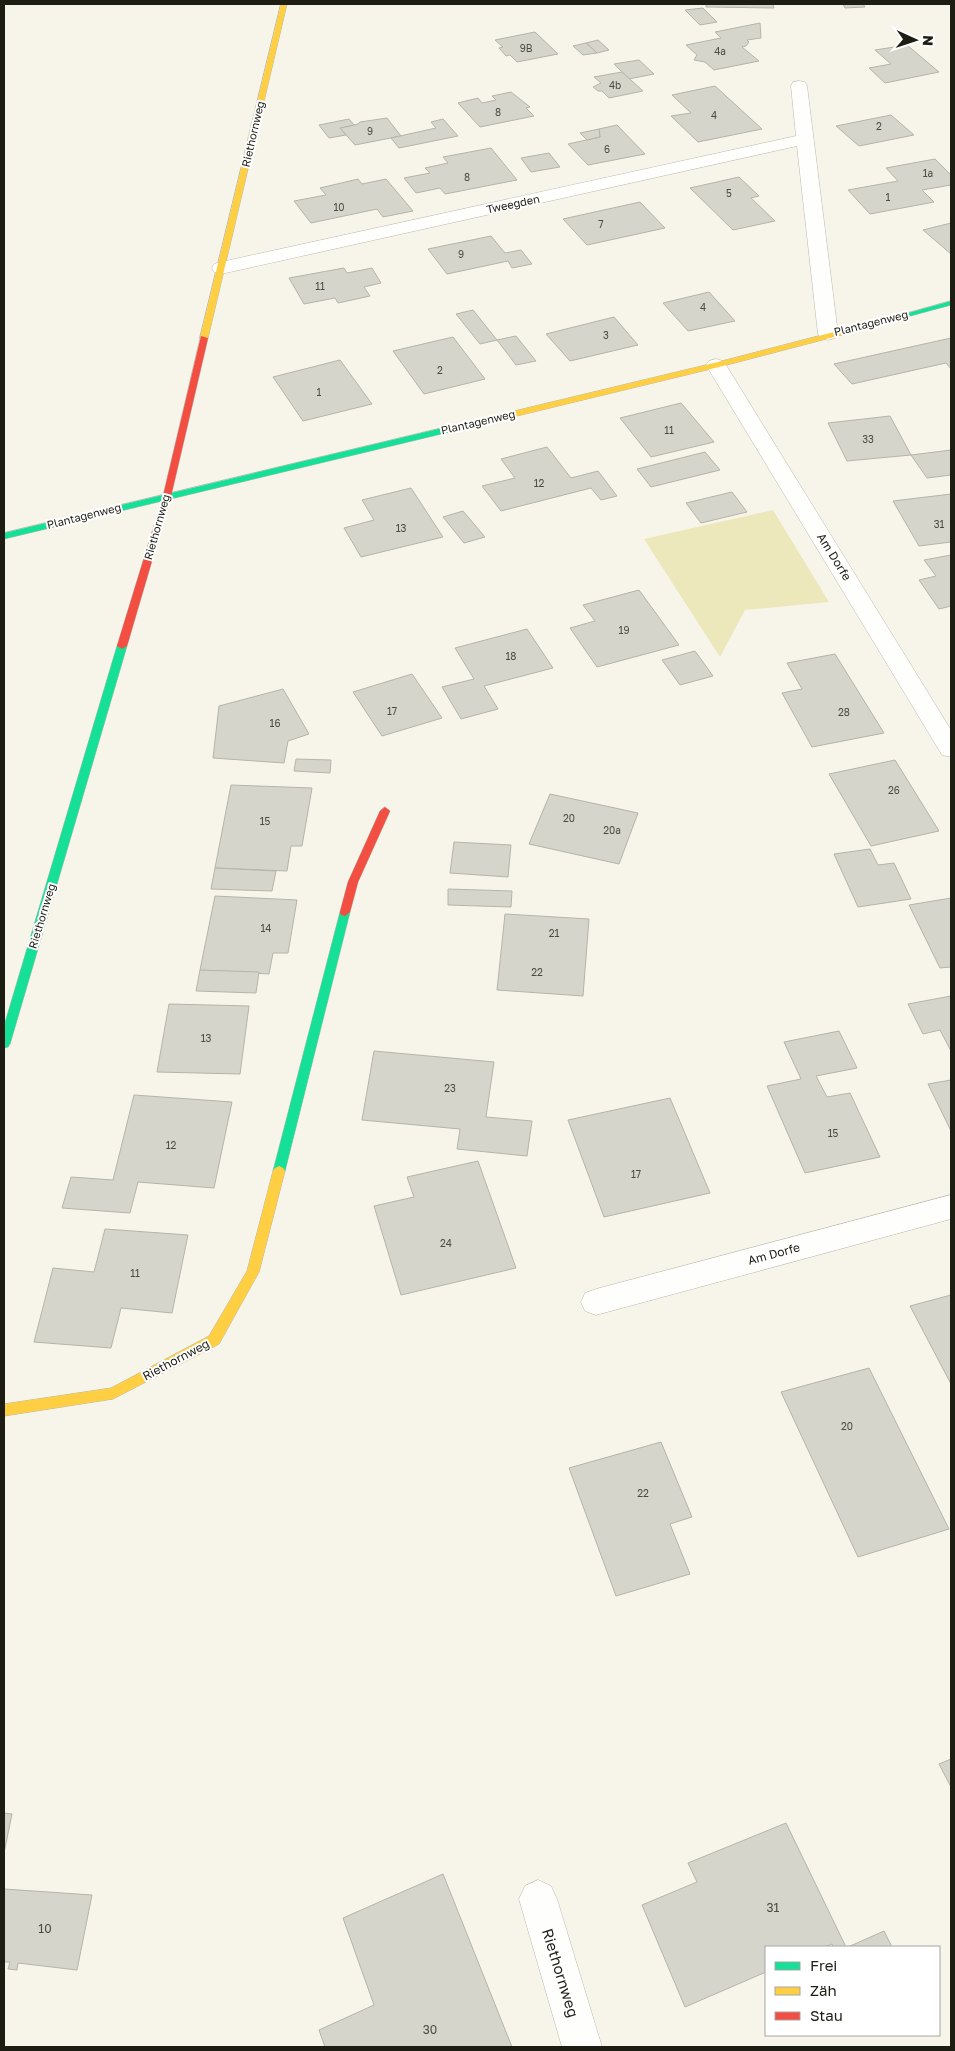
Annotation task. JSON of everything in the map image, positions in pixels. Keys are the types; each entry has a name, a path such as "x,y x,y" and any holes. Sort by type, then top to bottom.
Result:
{"street":[{"name":"Riethornweg","path":"4,1044 167,496 284,4"},
{"path":"799,86 828,334"},
{"name":"Tweegden","path":"221,268 805,139"},
{"name":"Plantagenweg","path":"4,536 716,365 951,303"},
{"name":"Am Dorfe","path":"716,365 951,749"},
{"name":"Riethornweg","path":"4,1410 114,1393 214,1340 253,1272 353,882 385,812"},
{"name":"Am Dorfe","path":"596,1302 951,1207"},
{"name":"Riethornweg","path":"538,1899 582,2047"}],"shaded area":[{"path":"773,510 829,602 745,610 720,657 644,539"}],"building":[{"path":"706,4 773,4 774,8 706,7"},
{"path":"843,4 863,4 865,7 845,8"},
{"path":"703,8 717,22 700,25 685,10"},
{"path":"760,23 761,38 747,40 749,42 746,46 742,47 759,61 714,70 705,62 694,60 697,55 686,45 721,38 715,32"},
{"path":"535,32 558,54 517,62 510,55 506,56 499,48 503,47 495,40"},
{"path":"598,40 609,50 597,53 586,43"},
{"path":"586,43 597,53 583,55 573,46"},
{"path":"907,45 939,72 885,83 869,68 891,64 875,50"},
{"path":"639,60 654,74 629,79 614,64"},
{"path":"622,72 643,91 609,98 602,91 598,91 593,87 601,83 594,77"},
{"path":"715,86 762,129 698,142 671,116 691,113 672,95"},
{"path":"511,92 530,107 526,108 534,116 480,127 458,103 478,98 482,103 496,100 492,96"},
{"path":"891,115 914,135 859,146 836,126"},
{"path":"387,118 401,136 355,145 340,128 360,122"},
{"path":"349,119 354,125 340,128 346,135 329,138 319,125"},
{"path":"443,119 458,136 399,148 391,138 436,128 431,122"},
{"path":"617,125 645,154 588,165 568,144 600,137 599,129"},
{"path":"599,129 600,137 587,140 580,133"},
{"path":"491,148 517,180 445,194 440,188 416,193 404,178 430,173 425,168 448,163 443,157"},
{"path":"549,153 560,167 531,172 521,158"},
{"path":"935,159 951,175 951,185 922,190 934,202 870,214 848,190 898,181 886,168"},
{"path":"739,177 759,196 751,198 775,221 733,230 690,188"},
{"path":"358,179 362,184 386,179 413,211 383,217 377,209 311,223 294,201 326,195 320,188"},
{"path":"640,202 665,228 587,245 563,219"},
{"path":"951,223 951,254 923,230"},
{"path":"491,236 505,253 521,250 532,264 512,268 508,261 447,274 428,249"},
{"path":"344,268 347,273 372,268 381,283 364,287 370,296 338,303 335,298 304,304 289,278"},
{"path":"709,292 735,321 688,331 663,303"},
{"path":"473,310 497,340 480,344 456,314"},
{"path":"614,317 638,345 570,361 546,334"},
{"path":"516,336 536,361 516,365 497,340"},
{"path":"453,337 485,379 424,394 393,351"},
{"path":"951,338 951,369 946,363 852,384 834,364"},
{"path":"340,360 372,404 303,421 273,377"},
{"path":"681,403 714,442 651,457 620,418"},
{"path":"890,416 911,455 847,461 828,423"},
{"path":"547,447 571,478 598,471 617,496 601,500 591,488 501,511 482,486 515,478 501,459"},
{"path":"951,450 951,475 927,478 911,455"},
{"path":"705,452 720,470 651,487 637,469"},
{"path":"411,488 443,537 361,557 344,528 374,520 362,500"},
{"path":"732,492 747,512 701,523 686,503"},
{"path":"951,494 951,542 919,546 893,501"},
{"path":"463,511 485,537 464,543 443,517"},
{"path":"951,555 951,606 939,609 919,580 936,576 924,560"},
{"path":"639,590 679,645 597,667 570,628 595,621 583,605"},
{"path":"527,629 553,668 484,686 498,709 461,719 442,687 474,679 455,648"},
{"path":"695,651 713,676 680,685 662,660"},
{"path":"835,654 884,733 812,747 782,693 802,689 787,663"},
{"path":"412,674 442,718 382,736 353,692"},
{"path":"283,689 309,734 288,741 284,763 213,758 219,706"},
{"path":"296,759 331,760 330,773 294,771"},
{"path":"895,760 939,831 871,846 829,774"},
{"path":"231,785 312,788 302,846 291,846 287,871 215,868"},
{"path":"550,794 638,813 619,864 529,844"},
{"path":"454,842 511,845 508,877 450,873"},
{"path":"870,849 878,865 894,863 911,899 858,907 834,854"},
{"path":"215,868 276,871 272,891 211,889"},
{"path":"448,889 512,891 511,907 448,905"},
{"path":"215,896 297,900 288,953 273,953 269,974 200,970"},
{"path":"951,898 951,967 940,968 909,905"},
{"path":"505,914 589,919 583,996 497,990"},
{"path":"200,970 259,972 256,993 196,991"},
{"path":"951,996 951,1051 940,1030 923,1034 908,1004"},
{"path":"169,1004 249,1006 240,1074 157,1072"},
{"path":"839,1031 857,1068 816,1076 827,1097 850,1093 880,1157 805,1173 767,1086 801,1079 784,1042"},
{"path":"374,1051 494,1062 486,1117 532,1121 527,1156 457,1149 460,1129 362,1120"},
{"path":"951,1080 951,1131 928,1084"},
{"path":"134,1095 232,1102 214,1188 138,1182 130,1213 62,1208 71,1177 113,1180"},
{"path":"670,1098 710,1193 604,1217 568,1120"},
{"path":"478,1161 516,1268 401,1295 374,1206 414,1197 407,1177"},
{"path":"105,1229 188,1235 172,1313 121,1308 111,1348 34,1342 53,1268 94,1272"},
{"path":"951,1295 951,1384 910,1306"},
{"path":"869,1368 949,1529 858,1557 781,1392"},
{"path":"661,1442 692,1517 670,1524 690,1574 616,1596 569,1468"},
{"path":"951,1759 951,1787 939,1764"},
{"path":"4,1813 12,1814 4,1853"},
{"path":"786,1823 846,1946 833,1946 832,1944 827,1946 765,1946 765,1972 685,2007 642,1905 697,1882 688,1863"},
{"path":"443,1874 512,2047 325,2047 319,2030 374,2005 343,1918"},
{"path":"4,1889 92,1895 77,1970 18,1963 17,1970 8,1969 10,1962 4,1962"},
{"path":"884,1931 892,1946 850,1946"}],"traffic: fast":[{"path":"873,324 951,303"},
{"path":"4,536 459,427"},
{"path":"4,1044 122,646"},
{"path":"279,1171 345,912"}],"traffic: slow":[{"path":"204,338 284,4"},
{"path":"459,427 716,365 873,324"},
{"path":"4,1410 113,1393 214,1340 253,1272 279,1171"}],"traffic: jam":[{"path":"122,646 167,496 204,338"},
{"path":"345,912 353,882 385,811"}]}
